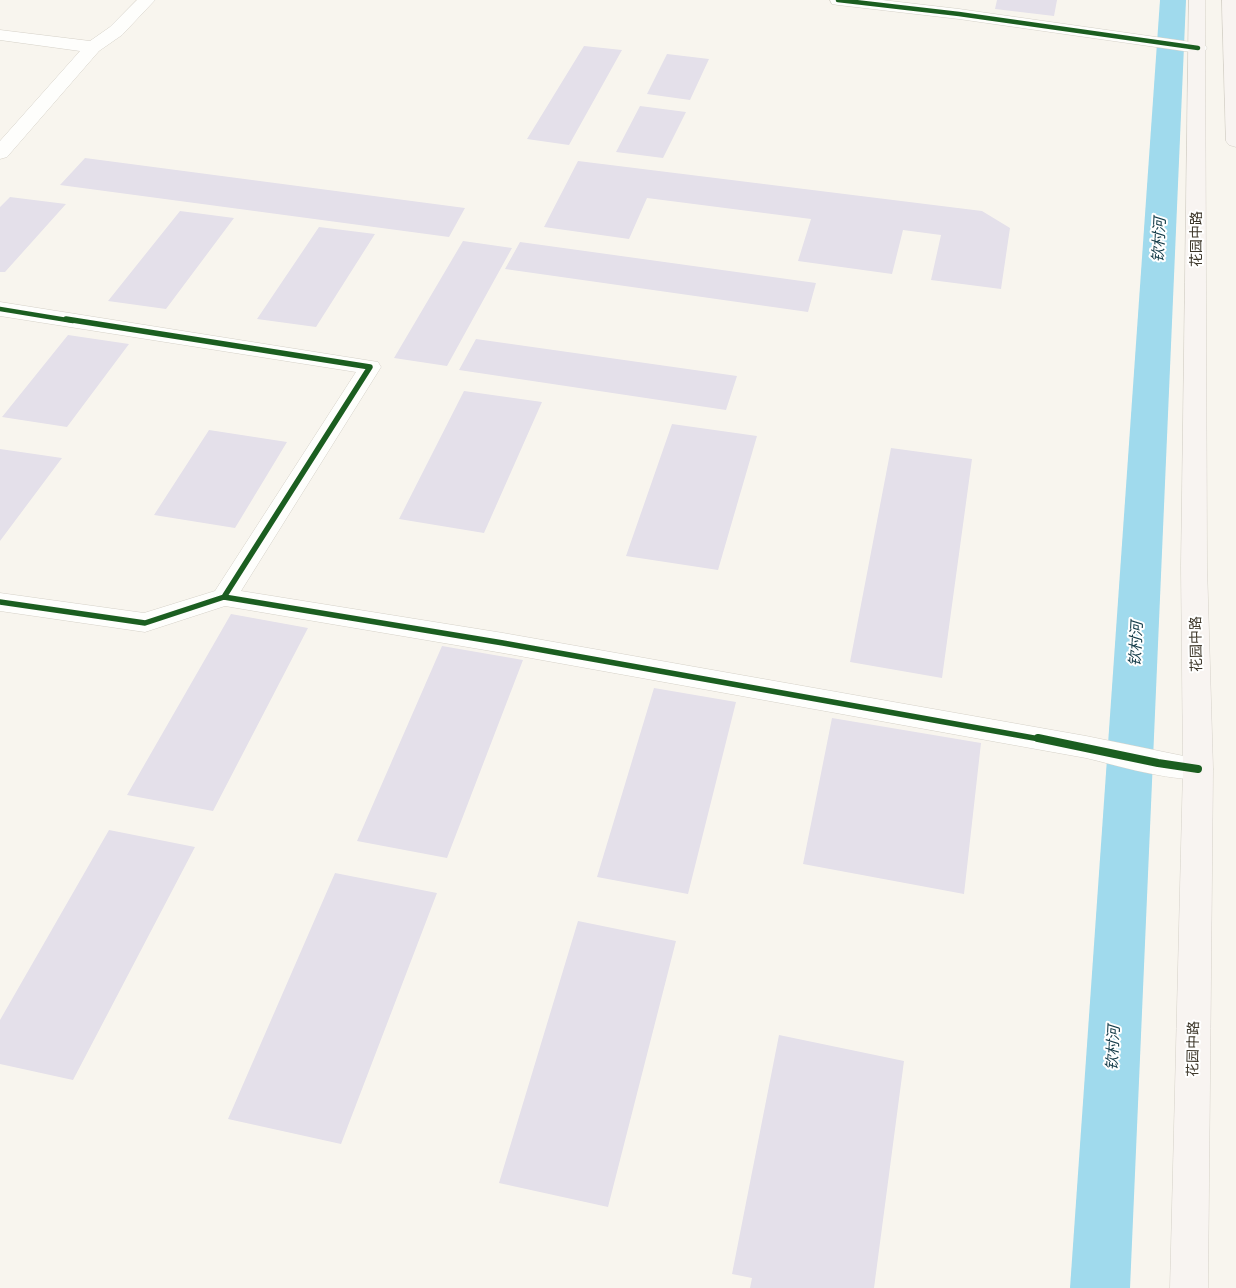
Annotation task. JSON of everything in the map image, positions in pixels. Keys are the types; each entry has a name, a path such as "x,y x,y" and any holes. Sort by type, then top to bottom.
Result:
{"main road":[{"name":"花园中路","path":"1189,1288 1198,769 1194,566 1192,47 1198,0"},
{"path":"1230,0 1236,141"}],"street":[{"path":"0,153 94,47 116,31 146,0"},
{"path":"838,0 959,14 1192,47"},
{"path":"0,35 94,47"},
{"path":"0,309 370,367 224,598"},
{"path":"0,602 145,623 224,598 513,645 1086,747 1158,763 1198,769"}],"building":[{"path":"997,0 1057,0 1054,16 995,9"},
{"path":"584,46 622,50 569,145 527,139"},
{"path":"667,54 709,59 690,100 647,94"},
{"path":"640,106 686,112 663,158 616,152"},
{"path":"85,158 465,208 449,237 60,185"},
{"path":"578,161 982,211 1010,228 1001,289 931,280 941,235 903,230 892,274 798,261 811,219 647,198 629,239 544,227"},
{"path":"10,197 66,204 5,272 0,272 0,207"},
{"path":"180,211 234,218 166,309 108,301"},
{"path":"319,227 375,234 316,327 257,319"},
{"path":"463,241 512,248 447,366 394,358"},
{"path":"520,242 816,283 808,312 505,269"},
{"path":"68,335 129,344 67,427 2,417"},
{"path":"476,339 737,376 726,410 459,370"},
{"path":"464,391 542,402 484,533 399,519"},
{"path":"672,424 757,436 718,570 626,556"},
{"path":"209,430 287,442 235,528 154,515"},
{"path":"891,448 972,459 942,678 850,662"},
{"path":"0,449 62,458 0,541"},
{"path":"231,614 308,628 213,811 127,795"},
{"path":"442,646 523,660 447,858 357,841"},
{"path":"654,688 736,702 688,894 597,877"},
{"path":"832,718 981,743 964,894 803,864"},
{"path":"109,830 195,847 73,1080 0,1064 0,1020"},
{"path":"335,873 437,893 341,1144 228,1119"},
{"path":"578,921 676,941 608,1207 499,1183"},
{"path":"779,1035 904,1061 874,1288 750,1288 752,1278 732,1274"}],"waterway":[{"name":"钦村河","path":"1100,1288 1173,0"}],"cycle path":[{"path":"838,0 959,14 1198,48"},
{"path":"0,309 370,367 224,597"},
{"path":"0,602 145,623 224,597 503,643 1086,747 1158,763 1198,769"}]}
